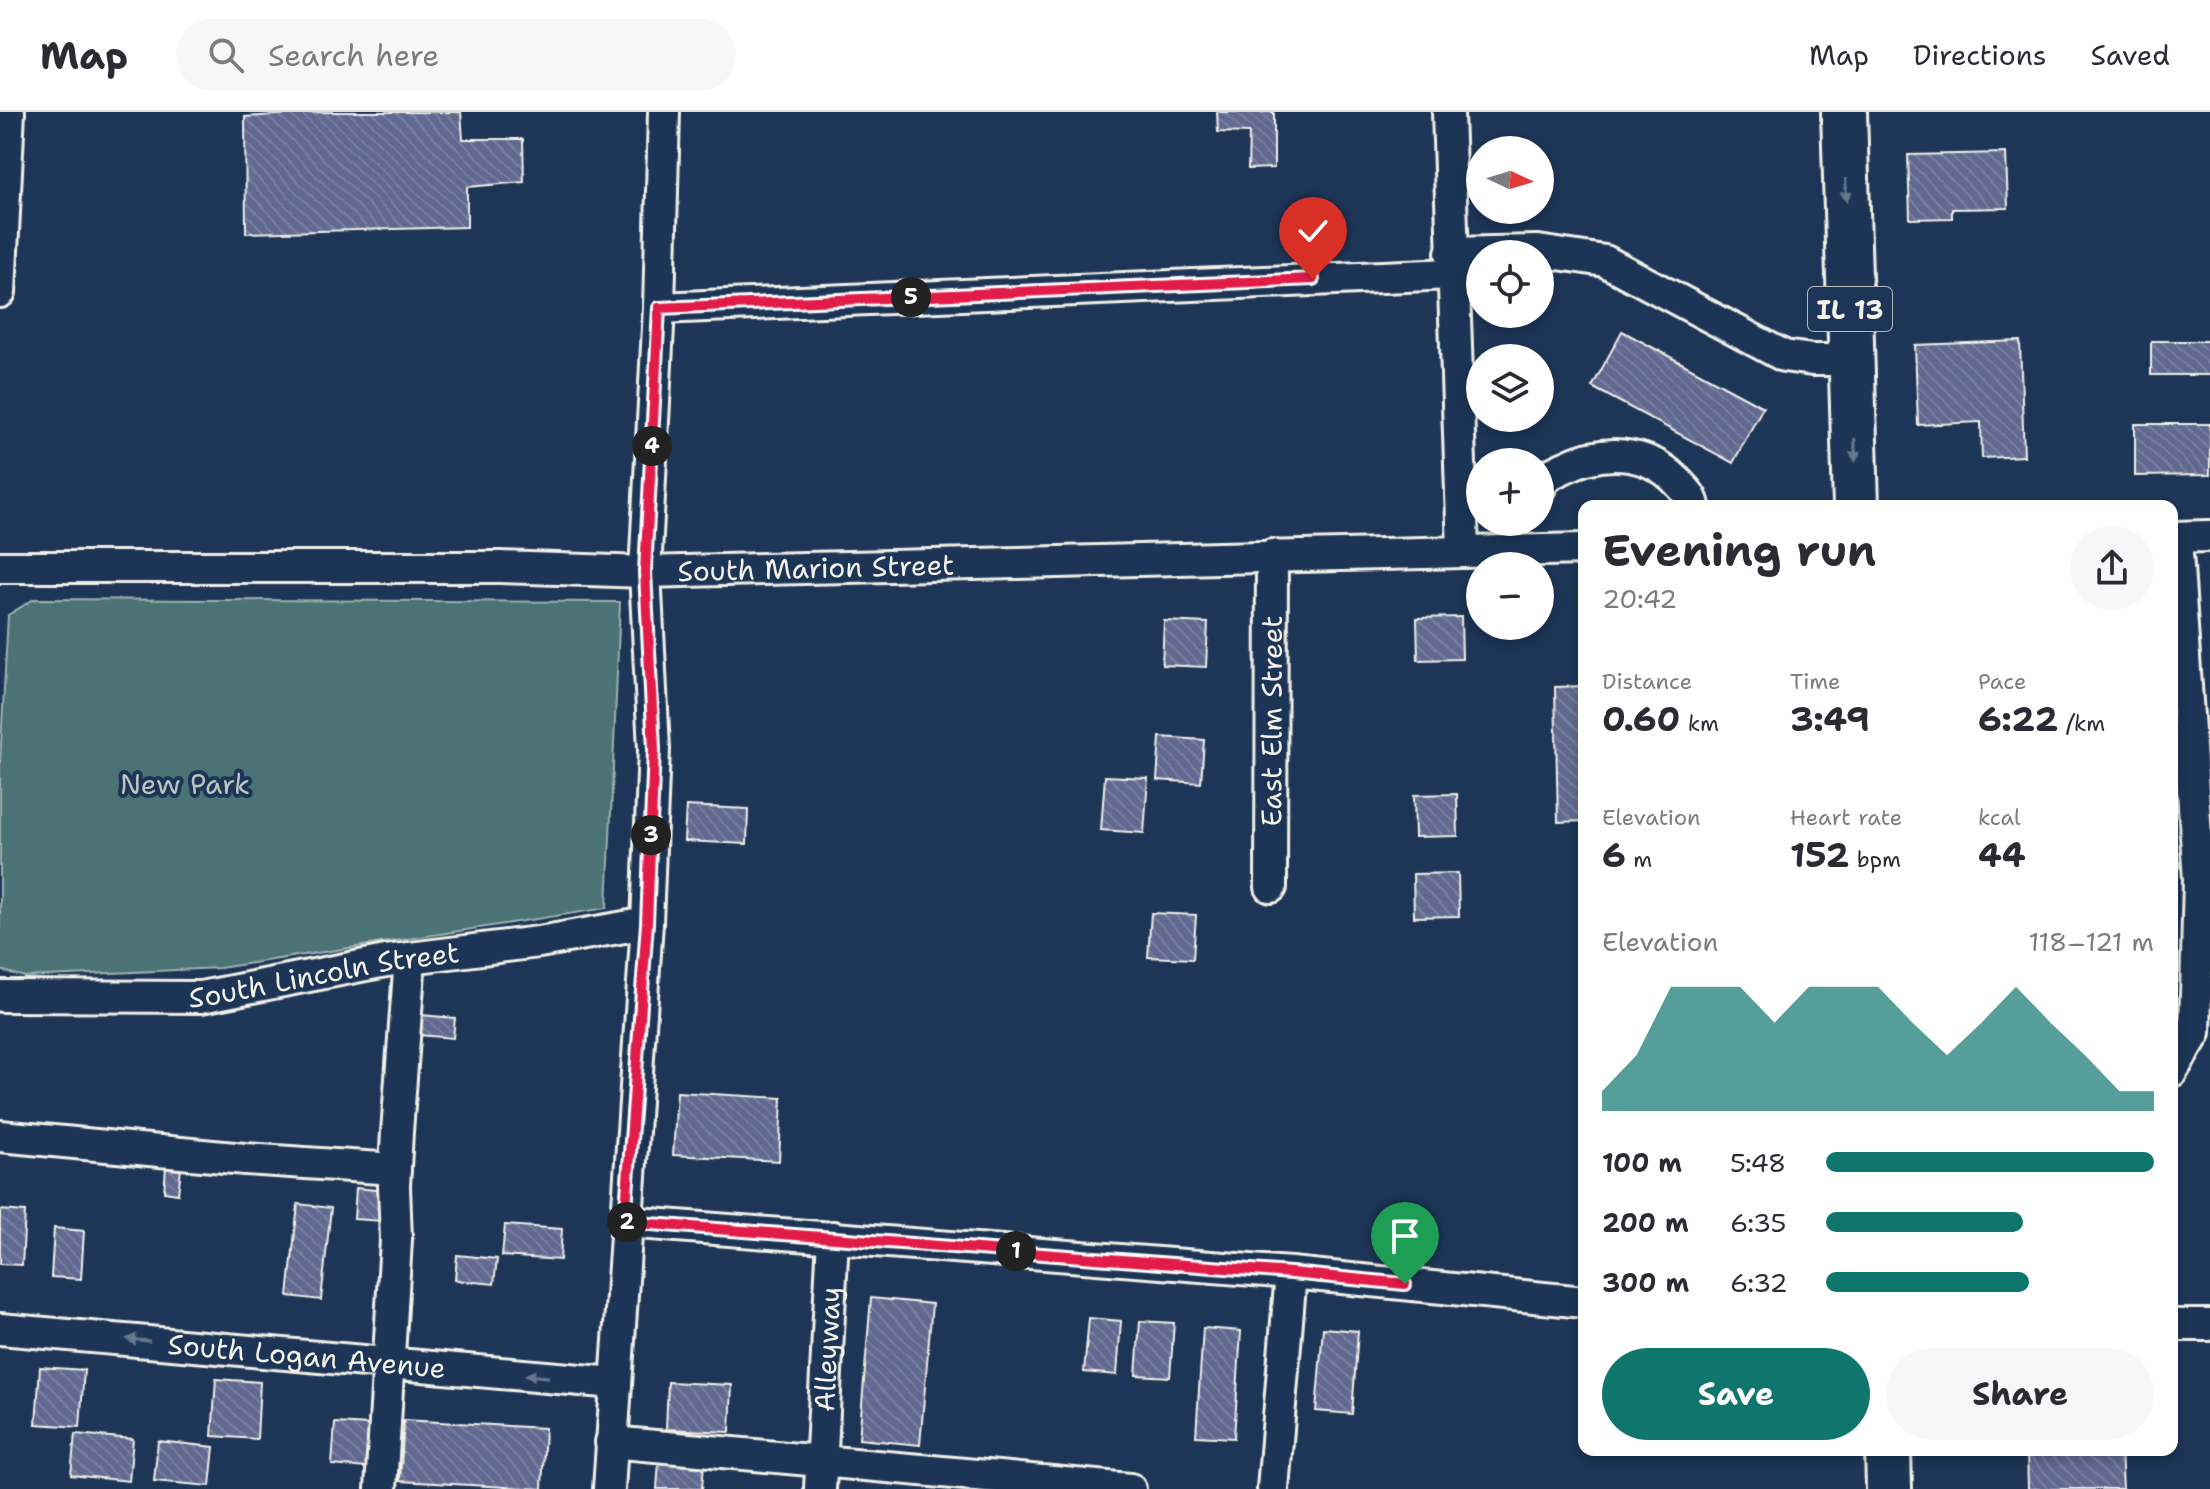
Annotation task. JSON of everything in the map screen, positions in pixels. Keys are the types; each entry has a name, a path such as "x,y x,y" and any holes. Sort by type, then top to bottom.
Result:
{"highway":[{"name":"IL 13","path":"1844,112 1856,500"},
{"path":"1888,1456 1889,1489"}],"street":[{"path":"0,292 9,112"},
{"path":"609,1489 647,923 654,749 645,572 659,308 664,112"},
{"path":"1448,112 1463,551"},
{"path":"659,308 1452,263 1538,251 1605,261 1784,356 1852,360"},
{"path":"1554,472 1600,454 1627,454 1666,470 1693,500"},
{"name":"South Marion Street","path":"0,567 500,567 645,572 1463,551 1527,536 1578,548"},
{"path":"2178,537 2210,536"},
{"path":"2178,551 2196,615 2204,880 2195,1033 2178,1061"},
{"name":"East Elm Street","path":"1271,887 1272,555"},
{"name":"South Lincoln Street","path":"0,996 201,997 410,958 539,942 647,923"},
{"path":"381,1489 396,1240 395,1169 410,958"},
{"path":"0,1136 245,1159 395,1169"},
{"path":"625,1222 1578,1294"},
{"name":"Alleyway","path":"820,1475 833,1237"},
{"path":"1273,1489 1291,1273"},
{"path":"2178,1325 2210,1325"},
{"name":"South Logan Avenue","path":"0,1329 615,1383"},
{"path":"611,1442 820,1475 1130,1489"}],"green space":[{"name":"New Park","path":"34,599 620,602 607,908 220,968 25,977 0,970 0,762 8,615"}],"building":[{"path":"323,112 461,112 463,139 523,139 524,182 467,187 467,227 246,233 245,117"},
{"path":"1217,112 1274,112 1274,168 1248,169 1249,133 1218,132"},
{"path":"2006,153 2008,208 1952,209 1952,218 1910,219 1908,155"},
{"path":"1622,331 1763,407 1733,463 1592,387"},
{"path":"2020,341 2024,456 1982,458 1981,422 1918,425 1915,345"},
{"path":"2151,341 2210,341 2210,375 2151,375"},
{"path":"2135,424 2210,424 2210,475 2135,476"},
{"path":"1461,617 1462,659 1418,660 1417,618"},
{"path":"1164,621 1208,623 1206,667 1162,665"},
{"path":"1578,686 1578,821 1558,822 1555,687"},
{"path":"1160,737 1204,740 1201,783 1157,780"},
{"path":"1105,776 1148,778 1144,833 1101,830"},
{"path":"1457,794 1458,836 1415,837 1414,795"},
{"path":"686,806 748,809 747,844 684,841"},
{"path":"1458,873 1459,916 1414,917 1413,874"},
{"path":"1151,913 1196,915 1193,959 1148,957"},
{"path":"420,1015 455,1018 453,1038 419,1035"},
{"path":"677,1092 782,1098 779,1161 673,1155"},
{"path":"166,1167 181,1168 178,1194 164,1192"},
{"path":"356,1188 385,1191 383,1221 354,1219"},
{"path":"298,1204 331,1208 321,1300 288,1296"},
{"path":"0,1210 25,1212 22,1265 0,1264"},
{"path":"505,1225 562,1229 560,1260 502,1256"},
{"path":"54,1228 84,1231 81,1279 51,1277"},
{"path":"457,1255 497,1259 494,1284 455,1280"},
{"path":"871,1298 932,1304 920,1445 859,1439"},
{"path":"1089,1318 1121,1321 1117,1375 1084,1372"},
{"path":"1140,1321 1174,1323 1170,1377 1136,1375"},
{"path":"1203,1328 1241,1331 1234,1438 1196,1436"},
{"path":"1323,1328 1358,1331 1352,1414 1316,1411"},
{"path":"40,1367 84,1370 80,1427 36,1424"},
{"path":"216,1379 260,1382 257,1439 212,1436"},
{"path":"668,1382 732,1385 730,1432 666,1429"},
{"path":"404,1420 545,1428 542,1489 400,1481"},
{"path":"335,1423 369,1425 366,1468 332,1465"},
{"path":"75,1434 133,1439 129,1481 71,1475"},
{"path":"158,1441 214,1447 210,1486 154,1481"},
{"path":"2027,1456 2121,1456 2123,1489 2028,1489"},
{"path":"659,1461 704,1463 702,1489 657,1489"}],"route":[{"path":"1313,279 659,308 645,572 654,749 647,923 625,1222 1405,1284"}]}
